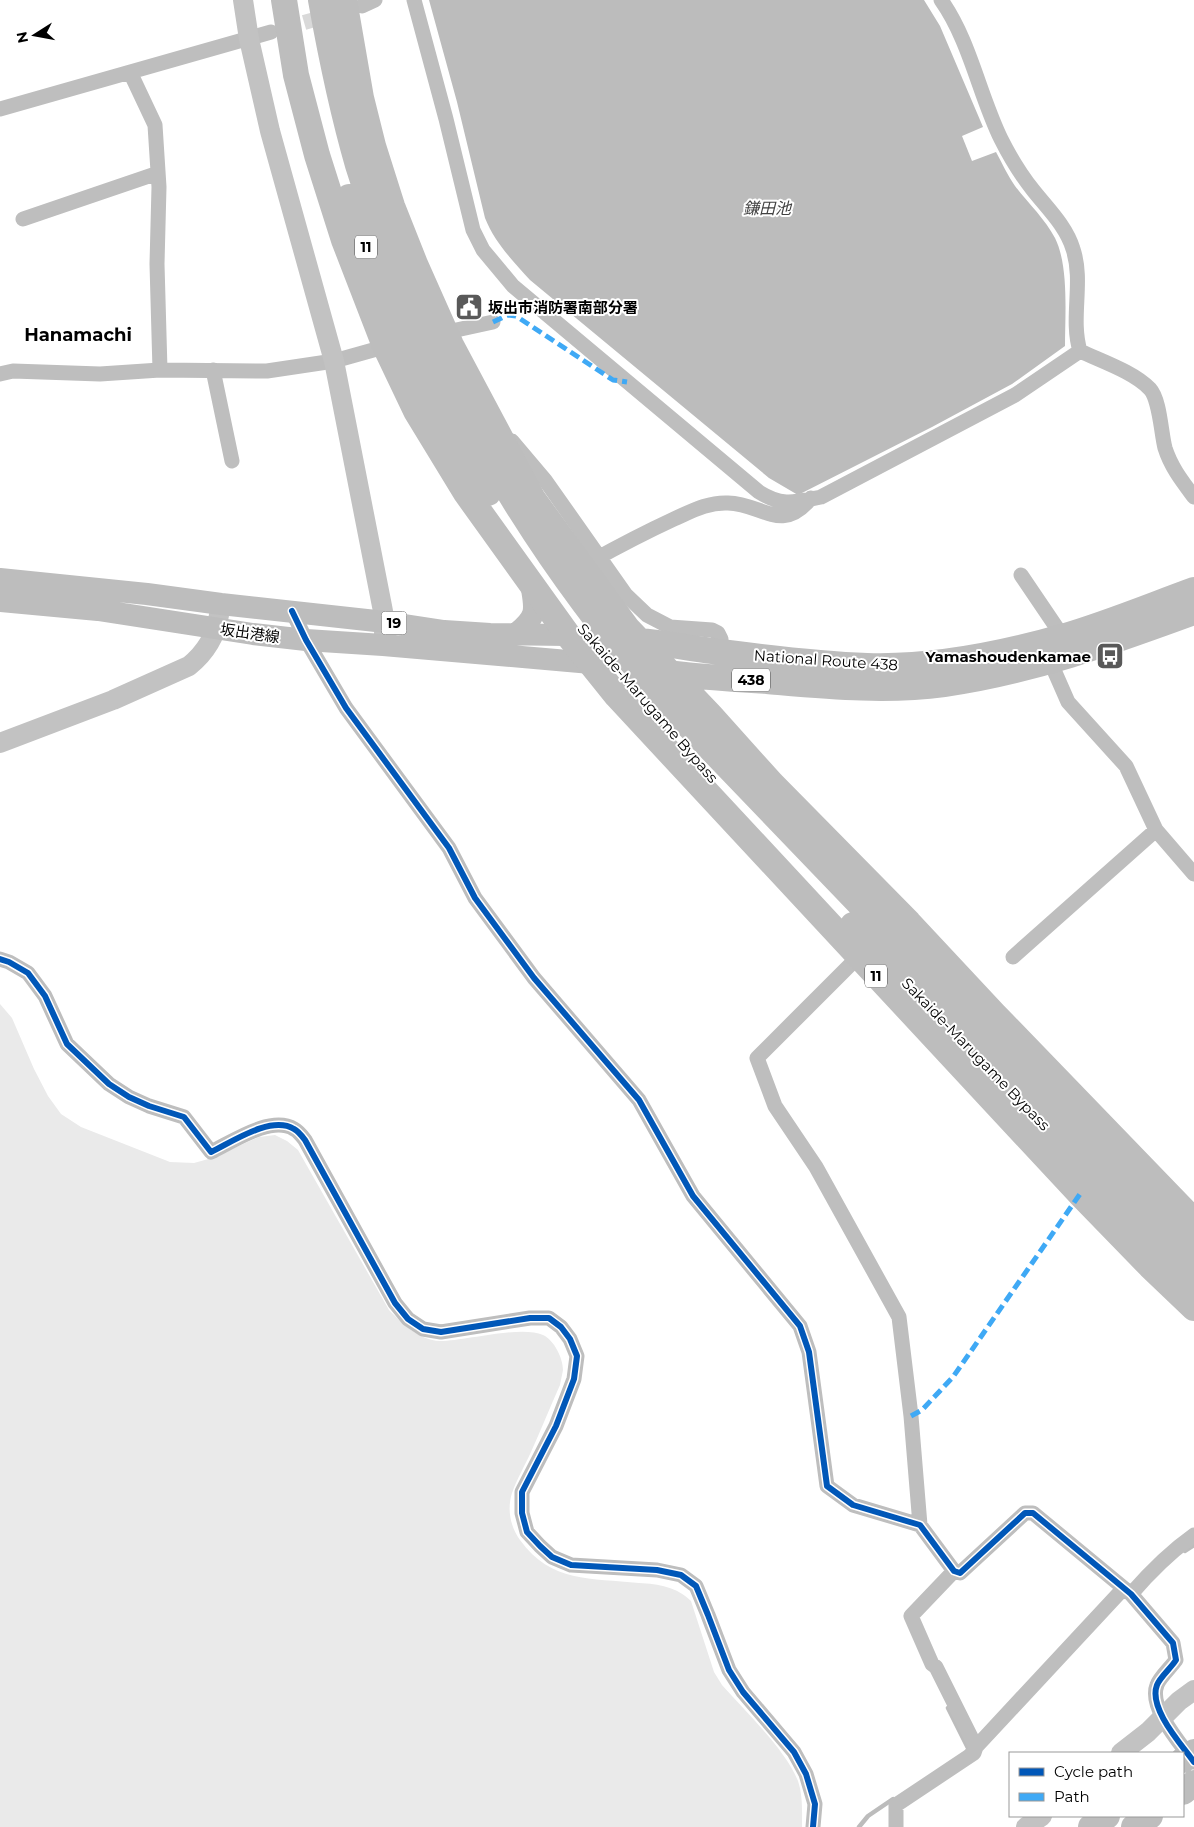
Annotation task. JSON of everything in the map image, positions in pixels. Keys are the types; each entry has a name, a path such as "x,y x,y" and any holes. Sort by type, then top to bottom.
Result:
{"highway":[{"path":"284,0 296,75 317,155 344,240 416,411 466,493 568,635"},
{"name":"Sakaide-Marugame Bypass","path":"300,0 316,85 340,171 367,249 398,327 434,401 485,472 555,594 596,648 730,795 843,901 1194,1252"},
{"name":"Sakaide-Marugame Bypass","path":"320,0 336,84 359,166 386,244 454,396 485,472"},
{"path":"360,2 352,52 373,146 392,206 439,333 533,499 591,562 627,628 710,715 772,784 909,923 1194,1221"},
{"name":"National Route 438","path":"568,635 620,641 640,641 833,664 912,666 1024,647 1063,637 1194,590"},
{"name":"National Route 438","path":"591,663 721,678 868,689 913,687 944,684 1005,673 1050,662 1105,645 1194,612"},
{"name":"11","path":"568,635 617,696 858,957 1080,1194 1194,1308"},
{"path":"710,715 711,699 722,684 749,680"},
{"name":"Sakaide-Marugame Bypass","path":"843,901 1194,1282"},
{"path":"1184,1791 1194,1783"},
{"path":"1092,1827 1106,1817"},
{"path":"1134,1827 1149,1817"}],"main road":[{"name":"坂出港線","path":"0,579 138,592 221,604 444,630 490,634 568,635"},
{"path":"517,633 530,623 534,614 530,583"},
{"name":"坂出港線","path":"0,601 98,610 217,629 306,640 383,644 591,663"}],"street":[{"path":"243,0 249,39 270,130 334,361 384,622 383,644"},
{"path":"414,0 473,230 483,250 513,286 772,500 785,502 821,496 1015,395 1080,351"},
{"path":"941,0 958,32 1005,146 1032,189 1061,224 1074,250 1077,273 1076,338 1080,351 1138,379 1151,390 1157,406 1166,449 1174,470 1194,497"},
{"path":"0,109 271,32"},
{"path":"130,72 155,125 158,173 157,264 160,370"},
{"path":"23,219 158,173"},
{"path":"439,333 493,322"},
{"path":"0,374 13,370 100,374 160,370 267,371 334,361 388,345"},
{"path":"213,370 232,461"},
{"path":"506,435 545,480 591,562 647,615 670,627 712,630 718,633 721,639 721,678"},
{"path":"591,562 642,534 707,504 729,502 780,516 790,515 802,509 811,498"},
{"path":"1021,576 1063,637"},
{"path":"0,743 113,700 179,672 197,659 217,629 221,604"},
{"path":"292,611 306,640 346,708 449,848 481,906 534,978 639,1100 693,1196 800,1326 809,1352 827,1486 853,1505 920,1525"},
{"path":"1050,662 1068,702 1126,766 1156,830 1194,874"},
{"path":"1012,957 1156,830"},
{"path":"858,957 757,1058 775,1106 816,1167 899,1317 920,1525 954,1572 960,1573 1025,1513 1033,1513 1127,1591 1173,1644 1176,1660 1156,1685 1157,1706 1162,1718 1194,1762"},
{"path":"0,960 8,962 28,974 45,996 67,1044 109,1084 142,1103 184,1117 211,1152 266,1125 280,1124 294,1129 305,1140 395,1303 408,1319 423,1330 441,1332 530,1318 549,1318 561,1327 570,1339 577,1356 574,1379 556,1426 522,1492 522,1513 527,1532 552,1557 571,1565 657,1570 681,1575 696,1586 728,1670 743,1692 794,1752 806,1774 815,1804 813,1827"},
{"path":"896,1827 896,1805 974,1753 976,1747 1127,1591 1176,1548 1194,1535"},
{"path":"954,1572 911,1616 932,1664 936,1666 976,1747"},
{"path":"1122,1752 1148,1732 1194,1690"},
{"path":"1026,1827 1041,1817"}],"shaded area":[{"path":"0,1004 12,1018 48,1096 61,1114 81,1127 170,1162 194,1163 212,1158 259,1137 275,1135 287,1141 298,1150 389,1310 418,1334 425,1338 440,1341 533,1332 547,1337 551,1341 560,1355 563,1370 560,1385 510,1499 512,1523 517,1535 532,1554 545,1564 559,1571 588,1579 661,1585 680,1592 691,1601 714,1672 722,1685 775,1744 798,1781 801,1792 802,1827 0,1827"}],"water":[{"name":"鎌田池","path":"429,0 924,0 940,26 983,127 962,136 972,161 996,152 1015,186 1055,238 1064,276 1066,306 1065,346 1012,384 798,495 769,478 530,280 499,244 485,218 457,102"}],"waterway":[{"path":"1185,1551 1194,1545"},
{"path":"948,1708 969,1750 967,1751"},
{"path":"859,1827 868,1816 893,1799"}],"tunnel":[{"path":"282,29 330,15"}],"marked path":[{"path":"493,322 508,315 516,316 613,380 627,382"},
{"path":"911,1416 922,1410 953,1377 1080,1194"}],"cycle path":[{"path":"292,611 306,640 346,708 449,848 475,898 534,978 639,1100 693,1196 800,1326 809,1352 827,1486 853,1505 920,1525 954,1571 960,1573 1025,1513 1033,1513 1131,1594 1173,1643 1176,1660 1157,1685 1155,1694 1161,1715 1194,1762"},
{"path":"0,959 28,973 45,996 67,1044 109,1084 129,1097 149,1106 184,1117 211,1152 263,1127 285,1126 297,1131 305,1140 395,1303 408,1319 423,1329 441,1332 530,1318 549,1318 561,1327 570,1339 577,1356 574,1379 556,1426 522,1492 522,1513 527,1532 552,1557 571,1565 657,1570 681,1575 696,1586 729,1670 743,1692 794,1752 806,1774 815,1804 813,1827"}],"place":[{"name":"坂出市消防署南部分署","path":"469,307"},
{"name":"Yamashoudenkamae","path":"1110,656"}],"district":[{"name":"Hanamachi","path":"78,335"}]}
